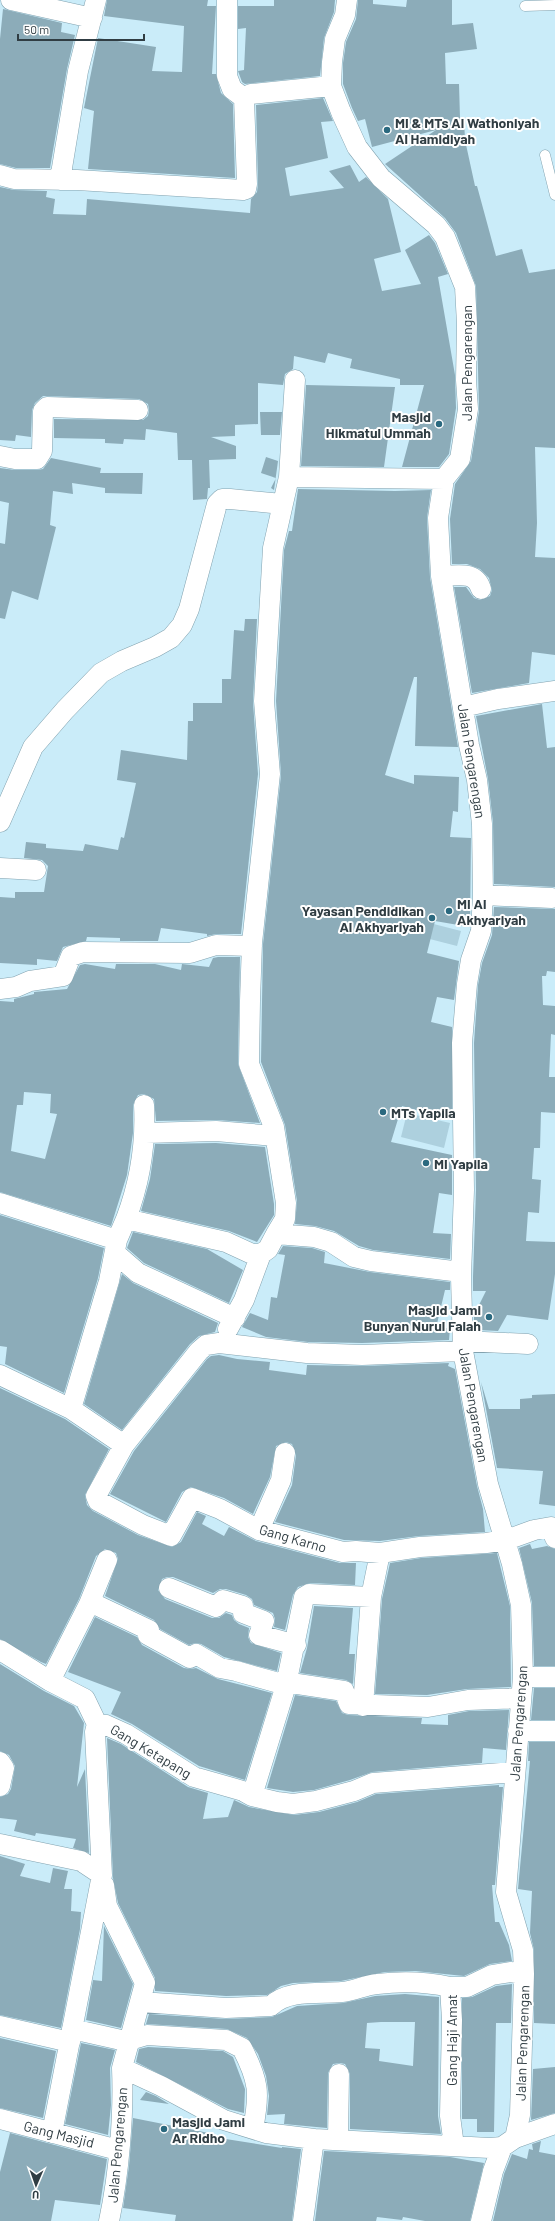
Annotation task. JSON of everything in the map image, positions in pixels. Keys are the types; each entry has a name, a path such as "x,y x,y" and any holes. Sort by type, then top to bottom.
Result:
{"street":[{"path":"11,0 94,9 78,71 60,180"},
{"path":"227,0 227,76 232,89 244,98"},
{"name":"Jalan Pengarengan","path":"122,2068 162,2086 224,2120 253,2129 314,2139 454,2146 509,2142 520,2115 524,1974 520,1933 512,1918 506,1892 523,1677 521,1605 506,1540 488,1484 463,1346 461,1272 464,1012 471,960 481,930 483,895 482,824 477,780 462,707 441,576 438,518 444,479 460,459 468,409 466,380 467,324 465,288 445,238 436,226 381,178 358,147 341,112 331,86 335,40 345,15 347,0"},
{"path":"244,98 251,94 331,86"},
{"path":"0,175 14,179 60,180 243,190 246,189 247,184 244,98"},
{"path":"220,1344 244,1300 261,1254 268,1249 285,1219 286,1203 275,1136 265,1100 249,1064 252,946 270,774 264,701 273,548 289,477 296,380"},
{"path":"0,456 15,459 37,459 42,451 43,411 47,407 138,410"},
{"path":"289,477 444,479"},
{"path":"0,822 33,747 64,710 101,674 122,661 155,648 171,638 182,625 189,609 217,504 222,499 230,499 282,504"},
{"path":"441,576 473,576 478,580 481,589"},
{"path":"462,707 498,699 555,691"},
{"path":"0,868 36,870"},
{"path":"483,895 552,898"},
{"path":"0,989 16,987 30,980 60,977 65,973 71,956 83,952 190,953 216,945 252,946"},
{"path":"71,1409 107,1288 116,1246 126,1219 140,1168 146,1133 144,1105"},
{"path":"146,1133 216,1131 275,1136"},
{"path":"0,1203 116,1246 138,1273 235,1318"},
{"path":"126,1219 226,1242 252,1254 261,1254"},
{"path":"276,1234 314,1237 331,1242 354,1257 371,1261 461,1272"},
{"path":"0,1375 71,1409 124,1446 199,1351 206,1345 220,1344 307,1353 362,1355 463,1346 528,1344"},
{"name":"Gang Karno","path":"124,1446 96,1496 98,1500 116,1512 172,1536 192,1498 220,1509 259,1530 287,1539 343,1552 356,1550 380,1553 420,1547 506,1540 534,1530 551,1528 555,1538"},
{"path":"259,1530 281,1480 285,1453"},
{"path":"363,1706 372,1597 380,1553"},
{"path":"50,1681 90,1602 106,1560"},
{"path":"169,1588 216,1607 222,1600 243,1606 243,1613 264,1621 259,1635 296,1645"},
{"path":"252,1796 286,1685 296,1645 303,1600 306,1595 372,1597"},
{"path":"90,1602 149,1630 148,1636 190,1658 196,1654 220,1668 286,1685 291,1682 344,1690 348,1704 363,1706 428,1707 468,1700 521,1698"},
{"name":"Gang Ketapang","path":"0,1650 50,1681 85,1699 97,1724 106,1725 126,1734 194,1778 243,1791 252,1796 293,1804 338,1796 373,1783 515,1772"},
{"path":"523,1677 555,1677"},
{"path":"52,2133 102,1875 95,1732 97,1724"},
{"path":"518,1731 555,1731"},
{"path":"0,1762 4,1768 0,1786"},
{"path":"0,1844 82,1861 102,1875"},
{"name":"Jalan Pengarengan","path":"102,1875 107,1906 145,1983 122,2068 123,2100 116,2181 109,2221"},
{"name":"Gang Haji Amat","path":"454,2146 450,2116 452,2020 450,1987 468,1987 492,1975 510,1972 524,1974"},
{"path":"141,2002 249,2007 271,2006 278,1999 304,1994 354,1991 376,1984 437,1984 450,1987"},
{"path":"0,2026 71,2036 130,2041 146,2036 226,2040 242,2048 258,2087 257,2106 253,2129"},
{"path":"338,2140 339,2074"},
{"name":"Gang Masjid","path":"0,2119 118,2150"},
{"path":"481,2221 493,2171 509,2142 555,2124"},
{"path":"303,2221 314,2139"}],"lane":[{"path":"526,6 555,5"},
{"path":"544,155 555,195"}],"shaded area":[{"path":"422,921 461,931 457,946 418,936"},
{"path":"407,1113 450,1123 444,1148 401,1137"}],"building":[{"path":"107,0 208,0 207,6 216,6 212,74 216,74 221,93 233,104 235,178 88,169 94,111 84,108 98,38 156,47 152,71 182,72 184,26 104,16"},
{"path":"274,0 335,0 334,12 324,38 320,76 245,84 242,82 238,71 244,70 246,28 238,29 238,6 274,6"},
{"path":"358,0 373,0 373,4 406,7 407,0 452,0 452,25 473,23 477,49 445,53 446,84 459,84 460,118 464,118 465,140 475,186 477,186 496,256 522,249 529,273 555,269 555,448 535,447 537,523 535,557 555,558 555,655 532,652 529,683 472,693 454,587 466,587 474,598 480,600 490,596 492,590 489,578 480,569 467,564 452,564 450,519 455,484 471,461 479,411 476,286 456,233 445,218 385,164 436,130 372,147 365,119 358,121 352,108 343,84 343,63 346,42 356,19"},
{"path":"3,9 62,23 61,32 75,35 67,69 50,168 16,168 0,164 0,39"},
{"path":"323,98 333,121 321,122 328,158 285,168 290,196 344,188 329,171 350,165 359,182 366,177 388,199 401,252 374,259 382,291 421,284 405,250 429,235 435,243 448,274 438,277 455,375 456,408 449,454 439,467 402,467 424,385 400,385 400,379 350,368 352,359 328,353 325,363 294,356 293,369 285,374 283,385 258,383 258,424 235,425 235,436 211,437 236,446 236,459 209,460 210,488 208,488 207,499 193,500 192,460 178,460 177,433 146,429 145,440 124,439 123,444 105,443 105,439 54,438 54,419 143,420 148,416 148,404 139,399 43,396 35,403 32,410 31,437 16,435 15,441 0,440 0,187 14,190 47,191 46,197 55,199 53,214 86,215 87,199 250,213 251,199 257,192 258,184 256,105"},
{"path":"306,385 395,387 384,467 301,466"},
{"path":"260,412 282,412 280,435 261,435"},
{"path":"266,457 278,461 276,478 261,473"},
{"path":"51,458 101,468 100,473 143,473 142,494 105,493 105,488 72,483 73,494 53,491 50,525 56,527 38,600 12,591 5,619 0,618 0,543 5,544 9,503 0,501 0,468 15,470 43,469"},
{"path":"276,479 274,490 271,488"},
{"path":"298,489 395,491 431,490 427,518 430,577 458,747 415,746 417,677 414,677 385,775 414,784 414,775 459,777 458,812 453,811 450,837 471,838 470,927 435,921 427,953 459,961 454,1000 437,997 431,1022 452,1027 452,1120 402,1106 391,1142 452,1155 452,1195 439,1193 433,1233 451,1234 450,1259 373,1250 359,1246 334,1231 315,1226 295,1224 297,1201 285,1125 261,1062 263,944 281,775 276,701 284,550 289,531 292,531"},
{"path":"245,619 257,619 253,702 258,774 241,934 216,934 207,936 207,934 161,928 158,941 120,941 120,938 87,937 86,941 63,947 57,961 37,959 37,965 0,963 0,897 15,898 15,892 44,892 48,866 42,860 24,858 26,842 46,844 46,848 83,851 85,844 118,850 121,837 124,838 136,783 117,780 121,750 187,760 188,721 193,721 193,703 222,703 222,679 231,679 234,630 244,631"},
{"path":"542,704 547,748 555,747 555,887 494,884 493,823 488,779 476,716"},
{"path":"494,907 555,909 555,972 547,971 546,976 542,976 543,1005 555,1006 555,1035 551,1034 549,1077 555,1077 555,1113 541,1112 540,1148 534,1148 532,1179 541,1180 539,1213 528,1212 526,1241 555,1242 555,1274 548,1320 507,1315 498,1331 479,1330 474,1327 474,1315 486,1291 473,1291 476,1190 474,1043 478,985 482,963 492,935"},
{"path":"240,957 238,1064 260,1123 216,1120 156,1121 154,1099 144,1094 138,1095 133,1105 133,1133 127,1175 111,1226 0,1192 0,1001 14,1002 14,999 34,994 34,992 67,989 80,965 85,964 115,969 116,964 155,964 181,970 182,964 209,967 213,958","holes":["24,1092 51,1094 50,1113 57,1114 45,1159 11,1151 17,1105 23,1105"]},
{"path":"216,1143 265,1147 274,1204 274,1215 257,1242 229,1231 141,1211 150,1179 155,1144"},
{"path":"0,1215 104,1248 98,1278 64,1393 5,1364 7,1347 0,1346"},
{"path":"133,1232 207,1249 243,1270 229,1303 144,1263 127,1248"},
{"path":"283,1246 312,1248 325,1252 324,1263 370,1272 450,1282 450,1290 445,1290 436,1328 450,1328 449,1340 362,1343 308,1342 266,1337 242,1327 250,1313 268,1320 271,1297 277,1298 285,1255 278,1254"},
{"path":"122,1274 133,1283 218,1323 215,1332 199,1336 190,1344 122,1430 84,1404"},
{"path":"219,1355 237,1359 270,1362 269,1370 306,1375 307,1365 362,1366 449,1363 448,1366 455,1369 477,1486 483,1509 485,1532 419,1536 380,1541 344,1540 275,1522 292,1485 296,1455 292,1444 286,1442 276,1446 270,1477 253,1514 224,1498 191,1487 182,1492 166,1522 110,1494 134,1451 207,1359 211,1356"},
{"path":"481,1382 489,1409 520,1409 520,1399 532,1398 532,1395 555,1394 555,1506 539,1504 543,1471 497,1468"},
{"path":"0,1388 65,1419 109,1449 85,1495 87,1505 93,1511 138,1535 172,1547 181,1542 197,1512 206,1516 202,1524 224,1536 229,1527 256,1541 340,1563 356,1563 355,1585 310,1583 298,1587 293,1595 285,1630 274,1627 275,1619 273,1613 254,1605 252,1599 246,1595 226,1589 220,1589 213,1593 173,1577 162,1579 158,1590 165,1599 212,1618 219,1618 226,1613 232,1615 234,1620 239,1624 249,1628 248,1637 251,1643 281,1653 277,1671 224,1657 201,1644 195,1643 189,1645 160,1629 154,1620 105,1596 118,1559 116,1553 105,1549 96,1556 79,1599 46,1664 41,1662 0,1639"},
{"path":"530,1544 532,1549 547,1546 555,1549 555,1666 534,1666 532,1603 519,1548"},
{"path":"497,1553 510,1606 511,1687 467,1689 427,1695 375,1694 382,1599 390,1563 421,1558"},
{"path":"314,1606 353,1608 349,1654 355,1654 353,1684 346,1680 300,1673 307,1648"},
{"path":"95,1617 137,1637 142,1645 184,1668 196,1668 218,1679 272,1693 245,1780 199,1766 132,1724 111,1714 121,1692 68,1672"},
{"path":"0,1664 44,1691 74,1706 84,1723 77,1787 85,1769 89,1853 73,1848 76,1839 36,1833 35,1836 14,1831 17,1820 0,1818 0,1797 8,1794 11,1789 15,1766 9,1755 0,1751"},
{"path":"534,1688 555,1688 555,1720 531,1720"},
{"path":"295,1695 336,1701 342,1713 348,1715 422,1718 421,1724 448,1725 448,1715 469,1711 509,1710 506,1750 483,1748 482,1763 372,1772 314,1790 293,1792 267,1788"},
{"path":"107,1738 121,1744 188,1787 208,1793 203,1819 228,1817 234,1800 249,1807 294,1815 319,1812 357,1802 376,1794 499,1785 499,1787 503,1787 495,1885 492,1885 495,1922 499,1922 509,1945 512,1961 490,1964 464,1976 415,1971 385,1972 341,1981 293,1983 281,1986 267,1995 226,1996 155,1991 155,1978 118,1903 113,1878"},
{"path":"529,1742 555,1742 555,2024 534,2023 534,1950 530,1933 532,1891 518,1889 530,1761 528,1761"},
{"path":"0,1856 25,1864 20,1876 50,1883 53,1868 68,1871 64,1889 72,1889 71,1911 81,1912 80,1929 61,2028 0,2015"},
{"path":"104,1926 133,1984 121,2028 86,2020 93,1980 102,1981"},
{"path":"512,1984 511,2023 496,2023 494,2132 477,2132 477,2119 462,2119 462,1998 472,1997 496,1986"},
{"path":"405,1994 439,1997 438,2116 441,2134 350,2129 350,2074 345,2064 340,2063 333,2064 328,2073 327,2128 284,2124 285,2114 267,2115 269,2096 266,2076 258,2054 247,2038 227,2029 146,2024 149,2014 225,2019 272,2017 297,2006 343,2003 375,1996","holes":["415,2022 413,2066 379,2061 380,2049 365,2048 367,2023"]},
{"path":"0,2038 56,2051 43,2118 0,2108"},
{"path":"81,2043 115,2050 110,2068 111,2105 108,2135 65,2124"},
{"path":"148,2047 223,2051 233,2057 245,2089 244,2113 228,2109 136,2062 139,2049"},
{"path":"555,2067 555,2113 531,2120 533,2069"},
{"path":"146,2092 156,2096 169,2104 140,2100"},
{"path":"133,2118 214,2134 213,2137 282,2148 301,2149 292,2221 175,2221 176,2215 123,2208 129,2166"},
{"path":"10,2133 107,2159 100,2205 55,2200 51,2221 0,2221 0,2172"},
{"path":"541,2141 539,2152 555,2155 555,2221 493,2221 504,2174 512,2154 527,2159 529,2149 533,2150 532,2144"},
{"path":"324,2151 450,2157 484,2163 470,2221 425,2221 403,2217 402,2220 377,2217 376,2221 315,2221"}],"place":[{"name":"MI & MTs Al Wathoniyah Al Hamidiyah","path":"387,130"},
{"name":"Masjid Hikmatul Ummah","path":"439,424"},
{"name":"MI Al Akhyariyah","path":"449,911"},
{"name":"Yayasan Pendidikan Al Akhyariyah","path":"432,918"},
{"name":"MTs Yapila","path":"383,1112"},
{"name":"MI Yapila","path":"426,1163"},
{"name":"Masjid Jami Bunyan Nurul Falah","path":"489,1317"},
{"name":"Masjid Jami Ar Ridho","path":"164,2129"}]}
